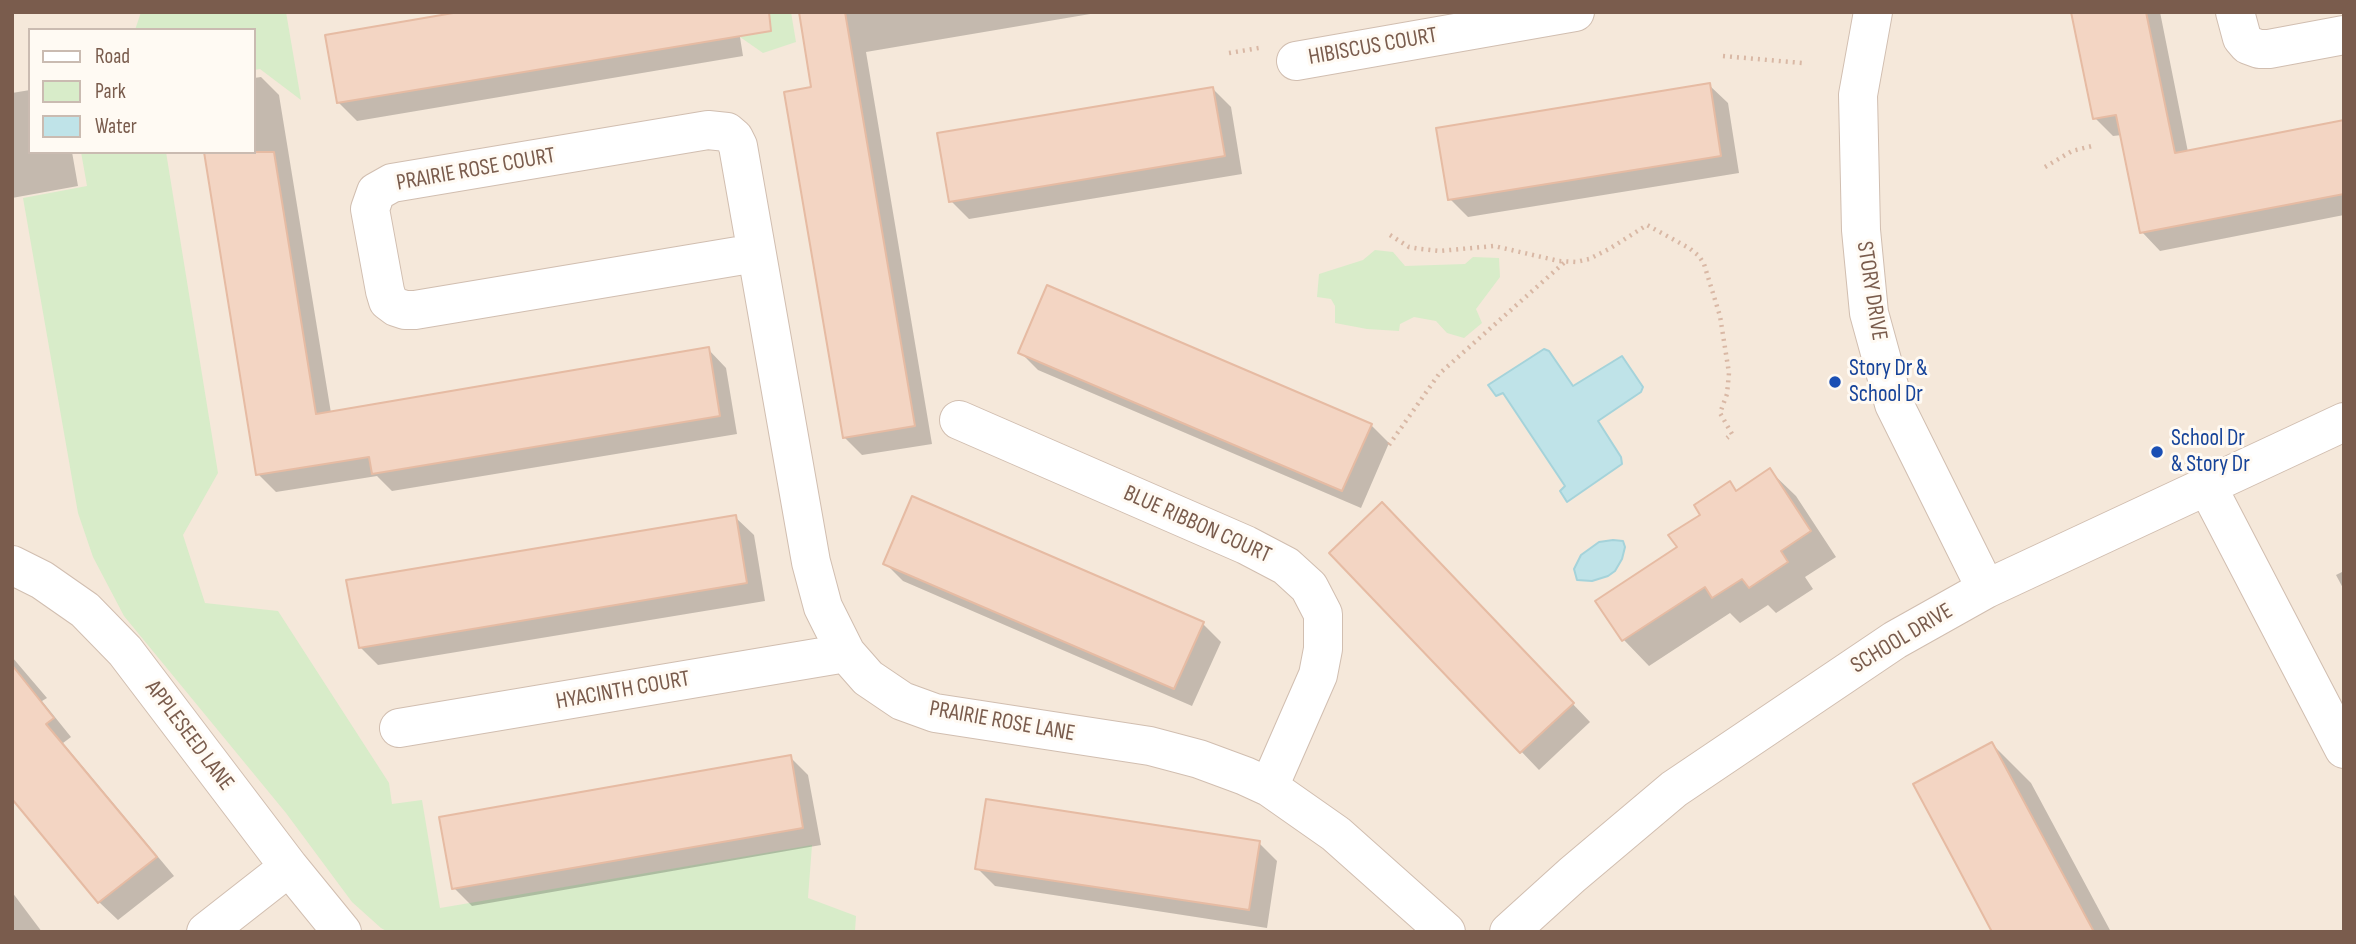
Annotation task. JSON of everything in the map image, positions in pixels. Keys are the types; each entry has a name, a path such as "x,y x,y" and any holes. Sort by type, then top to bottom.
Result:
{"street":[{"name":"HIBISCUS COURT","path":"1296,61 1575,12"},
{"name":"STORY DRIVE","path":"1873,12 1858,95 1861,230 1870,313 1894,404 1986,589"},
{"path":"2235,12 2242,38 2248,45 2259,49 2344,35"},
{"name":"PRAIRIE ROSE COURT","path":"717,130 727,132 738,146 756,253 405,310 388,301 370,209 376,192 392,183 717,130"},
{"name":"PRAIRIE ROSE LANE","path":"756,253 811,562 823,607 846,653 868,678 902,701 935,713 1150,746 1199,759 1269,787 1336,834 1446,932"},
{"name":"BLUE RIBBON COURT","path":"959,421 1246,545 1286,566 1309,587 1323,614 1324,649 1318,675 1269,787"},
{"name":"SCHOOL DRIVE","path":"1509,932 1674,789 1895,640 1986,589 2344,422"},
{"path":"2207,485 2344,750"},
{"name":"APPLESEED LANE","path":"12,565 42,580 85,610 125,651 289,867 342,932"},
{"name":"HYACINTH COURT","path":"399,728 846,653"},
{"path":"206,932 289,867"}],"path":[{"path":"1723,56 1802,63"},
{"path":"2045,167 2073,151 2092,146"},
{"path":"1390,235 1409,247 1421,249 1439,251 1494,246 1566,261 1589,260 1647,225 1699,256 1710,278 1727,351 1727,394 1720,413 1732,434 1727,438"},
{"path":"1389,445 1439,374 1566,261"}],"shaded area":[{"path":"12,12 2344,12 2344,410 1963,592 1506,932 12,932"},
{"path":"2344,427 2344,932 1518,932 1670,801 1899,644"}],"green space":[{"path":"141,12 286,12 301,100 260,69 256,70 256,28 136,28"},
{"path":"727,12 791,12 796,42 763,53 730,30"},
{"path":"81,154 166,154 218,473 183,535 205,603 278,611 389,783 392,804 422,800 440,908 812,845 808,898 856,916 855,931 388,932 352,902 286,813 124,616 93,557 78,513 23,198 87,186"},
{"path":"1375,250 1393,252 1405,266 1465,264 1473,257 1499,258 1500,277 1476,309 1482,323 1464,338 1447,333 1436,321 1414,317 1400,324 1399,331 1335,323 1335,306 1331,299 1317,297 1319,274 1363,260"}],"water":[{"path":"1544,349 1549,351 1573,386 1622,356 1643,387 1641,392 1598,421 1621,457 1622,464 1567,502 1560,491 1565,486 1503,393 1496,396 1488,385"},
{"path":"1623,541 1625,547 1615,571 1592,581 1577,580 1574,569 1581,555 1599,542"}],"building":[{"path":"459,12 769,12 771,31 337,103 325,35"},
{"path":"799,12 845,12 915,426 843,438 784,92 811,87"},
{"path":"2071,12 2146,12 2175,153 2344,120 2344,194 2140,233 2116,115 2093,119"},
{"path":"1710,83 1721,156 1448,200 1436,128"},
{"path":"1213,87 1225,156 949,202 937,133"},
{"path":"274,152 316,414 709,347 720,416 372,474 369,457 256,475 204,154"},
{"path":"1047,285 1372,424 1342,491 1018,353"},
{"path":"1770,468 1811,531 1781,551 1788,562 1749,588 1742,579 1712,598 1705,587 1622,641 1595,601 1677,547 1668,535 1700,515 1694,505 1730,481 1736,491"},
{"path":"912,496 1204,622 1174,689 883,564"},
{"path":"1382,502 1574,703 1520,753 1329,553"},
{"path":"736,515 747,583 359,648 346,580"},
{"path":"12,665 54,718 46,724 157,857 98,903 12,799"},
{"path":"1992,742 2094,932 1992,932 1913,784"},
{"path":"791,755 803,828 452,889 439,817"},
{"path":"986,799 1260,841 1249,910 975,869"}],"place":[{"name":"Story Dr & School Dr","path":"1835,382"},
{"name":"School Dr & Story Dr","path":"2157,452"}]}
